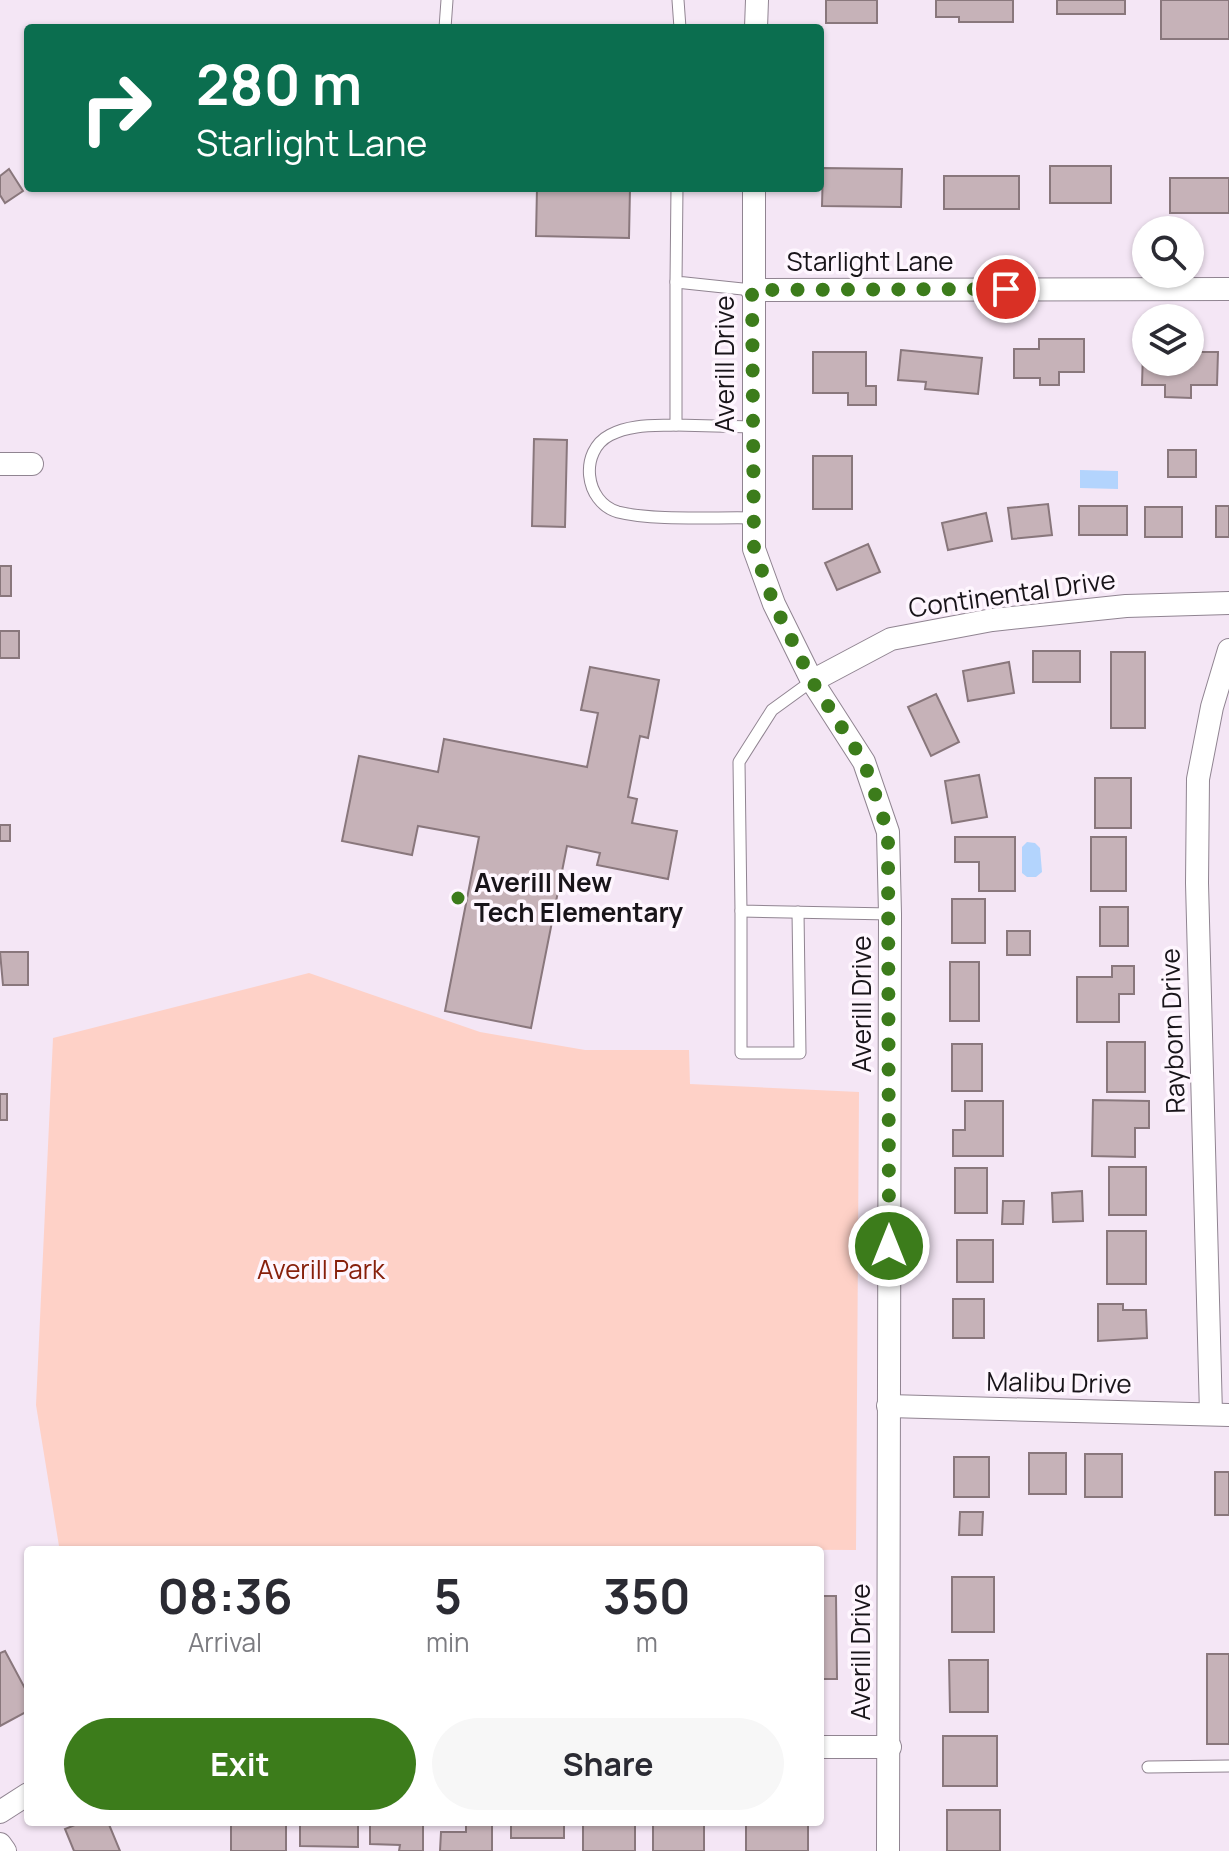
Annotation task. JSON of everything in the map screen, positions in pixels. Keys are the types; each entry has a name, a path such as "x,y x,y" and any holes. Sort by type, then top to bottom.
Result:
{"street":[{"path":"756,24 757,0"},
{"name":"Averill Drive","path":"754,192 754,549 774,604 812,681 864,762 888,832 888,1851"},
{"name":"Starlight Lane","path":"752,290 1229,289"},
{"path":"0,464 32,464"},
{"name":"Continental Drive","path":"812,681 891,639 992,620 1126,606 1229,603"},
{"name":"Rayborn Drive","path":"1220,1414 1197,883 1198,779 1212,707 1229,650"},
{"name":"Malibu Drive","path":"888,1406 1220,1414"},
{"path":"824,1747 890,1747"},
{"path":"0,1812 24,1797"},
{"path":"0,1844 5,1851"}],"lane":[{"path":"445,24 447,0"},
{"path":"678,0 680,24"},
{"path":"676,425 677,192"},
{"path":"676,282 752,290"},
{"path":"753,427 629,427 607,436 595,447 590,461 590,478 593,491 601,503 618,511 754,518"},
{"path":"798,912 800,1053 741,1053 739,762 772,710 812,681"},
{"path":"741,911 890,914"},
{"path":"1148,1767 1229,1766"}],"green space":[{"name":"Averill Park","path":"309,973 480,1032 585,1050 689,1050 690,1084 859,1092 856,1550 824,1550 824,1546 59,1546 36,1405 53,1038"}],"water":[{"path":"1080,470 1118,471 1118,489 1080,488"},
{"path":"1027,842 1035,843 1040,848 1042,872 1036,877 1027,877 1022,873 1022,847"}],"building":[{"path":"826,0 877,0 877,23 826,23"},
{"path":"936,0 1013,0 1013,22 959,22 959,17 936,17"},
{"path":"1057,0 1125,0 1125,14 1057,14"},
{"path":"1161,0 1229,0 1229,39 1161,39"},
{"path":"1050,166 1111,166 1111,203 1050,203"},
{"path":"824,168 902,169 901,207 822,206"},
{"path":"9,169 23,191 5,203 0,195 0,176"},
{"path":"944,176 1019,176 1019,209 944,209"},
{"path":"1170,178 1229,178 1229,213 1170,213"},
{"path":"537,192 630,192 629,238 536,236"},
{"path":"1039,339 1084,339 1084,372 1059,372 1059,385 1040,385 1040,378 1014,378 1014,349 1039,349"},
{"path":"901,350 982,358 978,394 925,389 926,382 898,380"},
{"path":"813,352 866,352 866,386 876,386 876,405 848,405 848,393 813,393"},
{"path":"1204,352 1218,352 1217,385 1191,385 1191,398 1165,397 1165,385 1142,385 1142,376 1204,376"},
{"path":"534,439 567,440 565,527 532,526"},
{"path":"1168,450 1196,450 1196,477 1168,477"},
{"path":"813,456 852,456 852,509 813,509"},
{"path":"1048,504 1052,535 1012,539 1008,508"},
{"path":"1079,506 1127,506 1127,535 1079,535"},
{"path":"1216,506 1229,506 1229,537 1216,537"},
{"path":"1145,507 1182,507 1182,537 1145,537"},
{"path":"986,513 992,541 948,550 942,523"},
{"path":"868,544 880,572 837,590 825,563"},
{"path":"0,566 11,566 11,596 0,596"},
{"path":"0,631 19,631 19,658 0,658"},
{"path":"1033,651 1080,651 1080,682 1033,682"},
{"path":"1111,652 1145,652 1145,728 1111,728"},
{"path":"1009,662 1014,693 968,701 963,671"},
{"path":"590,667 659,680 648,738 640,736 628,797 637,799 632,823 677,831 668,879 597,865 600,853 567,846 531,1028 445,1011 479,837 418,826 412,855 342,841 359,756 438,772 444,739 587,767 598,713 581,710"},
{"path":"936,694 959,742 931,756 908,707"},
{"path":"979,775 987,817 952,823 945,781"},
{"path":"1095,778 1131,778 1131,828 1095,828"},
{"path":"0,825 10,825 10,841 0,841"},
{"path":"955,837 1015,837 1015,891 979,891 979,862 955,862"},
{"path":"1091,837 1126,837 1126,891 1091,891"},
{"path":"952,899 985,899 985,943 952,943"},
{"path":"1100,907 1128,907 1128,946 1100,946"},
{"path":"1007,931 1030,931 1030,955 1007,955"},
{"path":"0,952 28,952 28,985 3,985"},
{"path":"950,962 979,962 979,1021 950,1021"},
{"path":"1112,966 1134,966 1134,994 1119,994 1119,1022 1077,1022 1077,977 1112,977"},
{"path":"1107,1042 1145,1042 1145,1092 1107,1092"},
{"path":"952,1044 982,1044 982,1091 952,1091"},
{"path":"0,1094 7,1094 7,1120 0,1120"},
{"path":"1093,1100 1149,1101 1149,1128 1135,1128 1135,1157 1092,1156"},
{"path":"965,1101 1003,1101 1003,1156 953,1156 953,1130 965,1130"},
{"path":"1109,1167 1146,1167 1146,1215 1109,1215"},
{"path":"955,1168 987,1168 987,1213 955,1213"},
{"path":"1082,1191 1083,1221 1053,1222 1052,1193"},
{"path":"1003,1201 1024,1201 1023,1224 1002,1224"},
{"path":"1107,1231 1146,1231 1146,1284 1107,1284"},
{"path":"957,1240 993,1240 993,1282 957,1282"},
{"path":"953,1299 984,1299 984,1338 953,1338"},
{"path":"1098,1304 1123,1304 1123,1310 1146,1310 1147,1338 1098,1341"},
{"path":"1029,1453 1066,1453 1066,1494 1029,1494"},
{"path":"1085,1454 1122,1454 1122,1497 1085,1497"},
{"path":"954,1457 989,1457 989,1497 954,1497"},
{"path":"1215,1472 1229,1472 1229,1515 1215,1515"},
{"path":"960,1512 983,1512 982,1535 959,1535"},
{"path":"952,1577 994,1577 994,1632 952,1632"},
{"path":"824,1596 836,1596 837,1679 824,1679"},
{"path":"5,1651 24,1687 24,1713 0,1726 0,1653"},
{"path":"1207,1654 1229,1654 1229,1744 1207,1744"},
{"path":"949,1660 988,1660 988,1712 950,1712"},
{"path":"943,1736 997,1736 997,1786 943,1786"},
{"path":"947,1810 1000,1810 1000,1851 947,1851"},
{"path":"72,1826 110,1826 120,1851 74,1851 65,1829"},
{"path":"231,1826 286,1826 286,1851 231,1851"},
{"path":"300,1826 358,1826 358,1847 300,1846"},
{"path":"370,1826 423,1826 423,1851 399,1851 400,1845 370,1844"},
{"path":"466,1826 492,1826 492,1851 440,1851 441,1832 466,1832"},
{"path":"511,1826 564,1826 564,1838 511,1838"},
{"path":"583,1826 635,1826 635,1851 583,1851"},
{"path":"653,1826 704,1826 704,1851 653,1851"},
{"path":"746,1826 808,1826 808,1851 746,1851"}],"place":[{"name":"Averill New Tech Elementary","path":"458,898"}],"route":[{"path":"889,1246 888,832 864,762 812,681 774,604 754,549 752,290 1006,289"}]}
